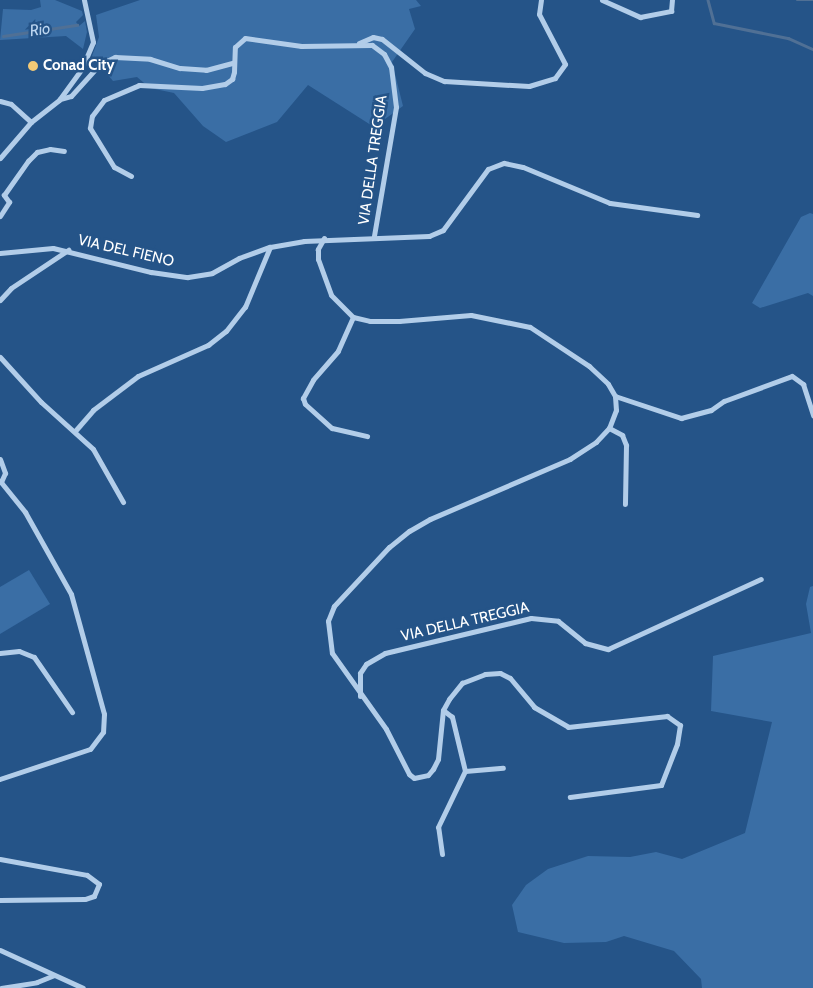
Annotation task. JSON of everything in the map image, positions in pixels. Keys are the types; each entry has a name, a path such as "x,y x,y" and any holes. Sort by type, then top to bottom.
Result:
{"street":[{"path":"359,43 373,37 382,39 425,72 444,81 529,86 555,78 564,66 539,14 541,0"},
{"path":"602,0 640,17 670,11 672,0"},
{"path":"60,100 82,68 93,42 84,2"},
{"name":"VIA DELLA TREGGIA","path":"131,176 114,167 90,128 92,116 104,100 139,85 202,88 226,84 232,80 235,46 245,38 301,46 359,43 372,45 384,54 395,80 396,107 374,236"},
{"path":"0,158 31,122 60,100 71,96 100,64 115,57 150,59 180,68 206,70 233,63"},
{"path":"0,101 11,104 31,122"},
{"path":"0,216 9,202 2,194 37,152 50,149 64,151"},
{"name":"VIA DELLA TREGGIA","path":"324,238 437,234 457,213 483,174 496,164 504,163 523,167 610,203 697,215"},
{"path":"324,238 318,249 318,258 331,295 353,317 370,321 399,321 471,315 530,327 589,366 608,384 615,396 616,410 609,428 596,442 570,459 430,519 409,531 334,606 328,621 328,639 336,661 386,729 409,774 414,778 428,775 438,759 443,710 462,684 485,674 500,673 510,678 534,707 568,727 667,716 680,725 677,744 661,785 570,797"},
{"name":"VIA DEL FIENO","path":"0,252 53,248 68,250 151,272 188,277 212,273 239,258 270,247 324,238"},
{"path":"75,431 93,410 138,376 208,346 226,331 245,307 270,247"},
{"path":"0,300 11,288 68,250"},
{"path":"353,317 338,351 313,380 303,398 305,404 332,428 367,436"},
{"path":"0,357 41,402 93,449 123,502"},
{"path":"615,396 681,418 711,410 724,401 792,376 803,384 813,415"},
{"path":"609,428 622,435 626,445 625,504"},
{"path":"0,459 5,473 0,481 25,512 71,594 82,627 104,714 103,732 90,749 0,779"},
{"name":"VIA DELLA TREGGIA","path":"360,696 360,673 366,664 385,653 532,618 558,621 585,643 600,649 608,649 761,579"},
{"path":"0,653 19,651 34,657 72,712"},
{"path":"442,854 438,827 465,771 452,717 443,710"},
{"path":"465,771 503,768"},
{"path":"0,859 87,874 99,884 94,896 85,899 0,900"},
{"path":"0,950 83,988"},
{"path":"1,988 37,982 54,975"}],"shaded area":[{"path":"40,0 55,0 82,11 83,15 76,22 79,26 85,21 87,32 83,49 66,36 0,40 3,9 31,10 41,7"},
{"path":"140,0 416,0 421,6 409,9 415,29 392,62 403,106 374,127 308,85 277,122 226,142 203,126 174,93 150,88 137,77 113,81 92,56 99,37 96,15"},
{"path":"810,213 813,214 813,296 808,293 760,308 752,303 801,217"},
{"path":"29,570 50,604 0,634 0,587"},
{"path":"813,586 813,988 702,988 701,979 674,951 624,936 606,942 564,943 518,932 512,905 526,885 548,869 588,856 630,857 656,852 682,859 745,833 772,722 711,711 713,656 811,633 806,604 810,587"}],"waterway":[{"path":"708,0 714,23 788,38 813,49"},
{"name":"Rio","path":"797,0 813,0"},
{"name":"Rio","path":"3,36 77,25"}],"place":[{"name":"Conad City","path":"33,66"}]}
